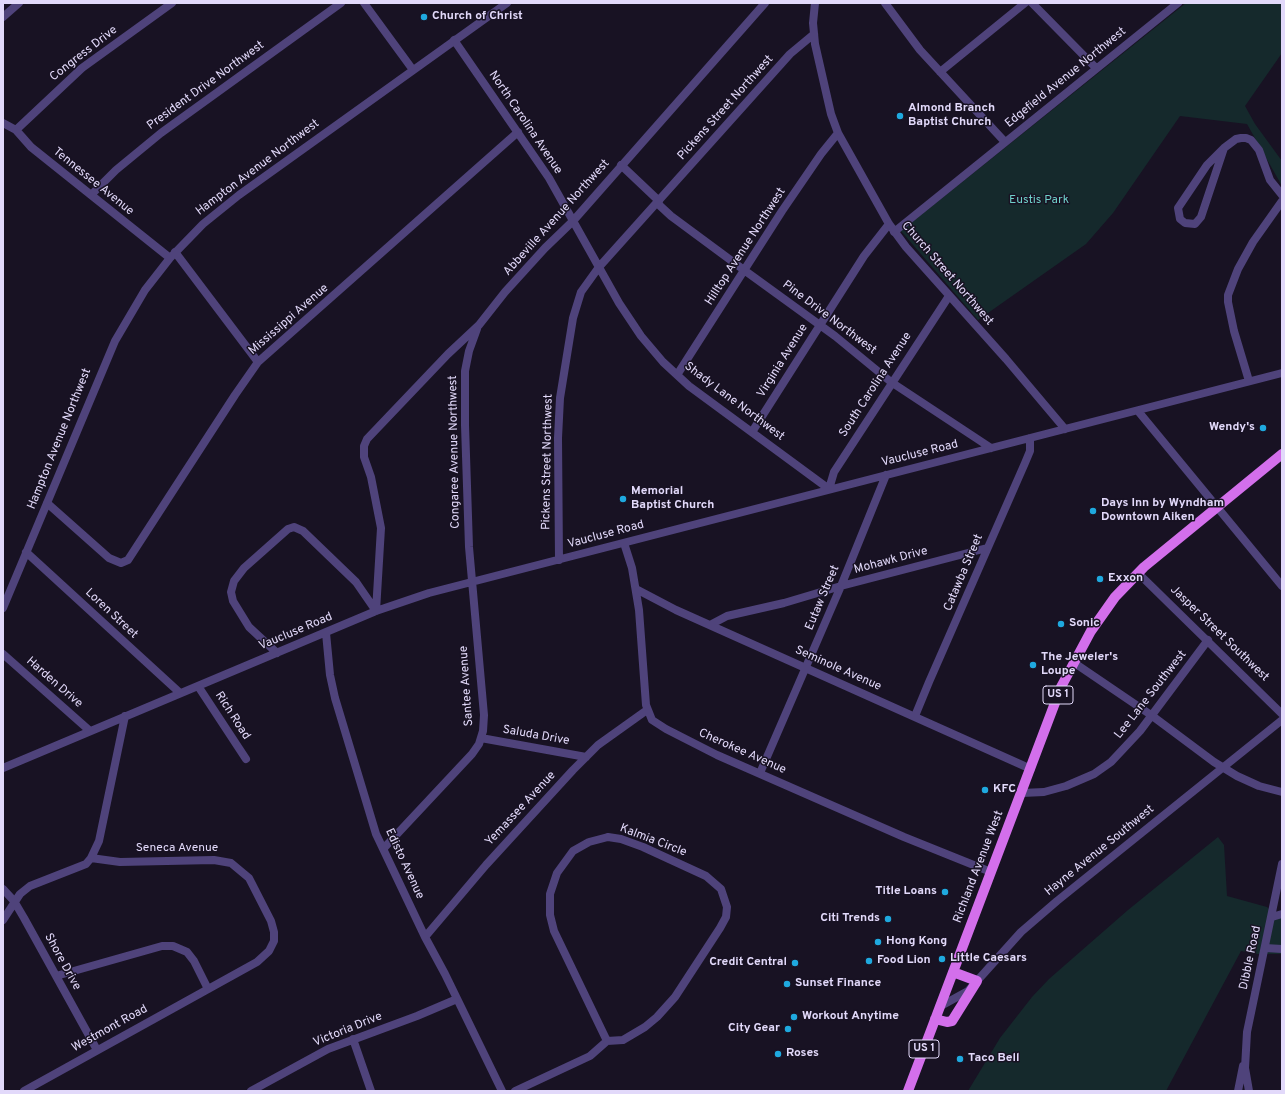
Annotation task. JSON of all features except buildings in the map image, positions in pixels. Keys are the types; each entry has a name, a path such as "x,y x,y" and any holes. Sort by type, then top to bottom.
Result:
{"main road":[{"name":"Richland Avenue West","path":"908,1091 1022,794 1061,687 1100,617 1115,597 1138,573 1180,535 1217,508 1282,454"},
{"path":"935,1018 947,1022 952,1021 977,981 953,972"}],"street":[{"path":"3,17 19,3"},
{"name":"Congress Drive","path":"16,130 82,68 172,3"},
{"name":"President Drive Northwest","path":"91,195 116,170 161,132 341,3"},
{"path":"364,3 413,70"},
{"name":"Hampton Avenue Northwest","path":"3,608 114,341 141,296 173,255 203,224 234,199 507,3"},
{"name":"Abbeville Avenue Northwest","path":"376,611 381,528 371,477 364,457 364,446 367,439 375,429 479,324 542,251 573,221 765,3"},
{"name":"Church Street Northwest","path":"815,3 814,34 816,55 831,114 838,133 888,224 1065,429"},
{"path":"885,3 908,35 1005,142"},
{"path":"940,72 1025,3"},
{"path":"1032,3 1096,68"},
{"name":"Edgefield Avenue Northwest","path":"894,232 1178,3"},
{"name":"Pickens Street Northwest","path":"559,560 558,438 562,378 573,318 578,300 585,285 599,267 790,54 814,34"},
{"name":"North Carolina Avenue","path":"454,40 549,178 573,221"},
{"name":"Tennessee Avenue","path":"3,123 16,130 31,147 91,195 173,255 258,362"},
{"name":"Mississippi Avenue","path":"47,503 109,558 121,562 128,560 234,395 258,362 518,132"},
{"name":"Hilltop Avenue Northwest","path":"677,375 821,154 838,133"},
{"path":"1224,148 1201,217 1195,224 1185,223 1180,219 1178,208 1207,165 1224,148 1240,138 1251,140 1259,150 1272,184 1282,195"},
{"name":"Pine Drive Northwest","path":"621,165 671,216 820,325 892,382 990,448"},
{"path":"1249,381 1234,331 1228,295 1238,269 1253,242 1282,201"},
{"name":"Shady Lane Northwest","path":"573,221 619,303 641,336 677,375 700,395 829,489"},
{"name":"Virginia Avenue","path":"752,432 864,256 888,224"},
{"name":"South Carolina Avenue","path":"829,489 834,472 949,296"},
{"name":"Congaree Avenue Northwest","path":"472,581 465,425 465,371 468,351 479,324"},
{"name":"Vaucluse Road","path":"3,768 376,611 429,593 1282,373"},
{"path":"1138,410 1282,586"},
{"name":"Catawba Street","path":"915,716 1030,451 1030,438"},
{"name":"Eutaw Street","path":"760,773 807,668 886,475"},
{"path":"277,653 249,627 239,613 233,601 231,592 234,581 244,568 288,529 294,527 303,531 356,582 376,611"},
{"path":"624,542 630,560 636,589 647,710"},
{"name":"Mohawk Drive","path":"710,625 727,616 784,603 841,586 987,548"},
{"name":"Loren Street","path":"26,552 180,693"},
{"name":"Jasper Street Southwest","path":"1138,573 1282,714"},
{"name":"Santee Avenue","path":"384,848 472,754 481,738 484,715 472,581"},
{"name":"Seminole Avenue","path":"636,589 710,625 1031,769"},
{"name":"Edisto Avenue","path":"326,633 330,675 339,711 376,834 384,848 424,937 457,999 502,1091"},
{"name":"Lee Lane Southwest","path":"1022,794 1044,792 1080,781 1094,774 1123,751 1208,640"},
{"name":"Harden Drive","path":"3,654 90,731"},
{"path":"1074,662 1224,768 1259,786 1282,792"},
{"name":"Rich Road","path":"198,686 246,759"},
{"name":"Yemassee Avenue","path":"424,937 504,845 586,757 598,745 647,710"},
{"name":"Cherokee Avenue","path":"647,710 652,720 666,729 711,752 910,840 991,872"},
{"path":"3,920 14,901 30,886 86,864 98,847 126,716"},
{"name":"Hayne Avenue Southwest","path":"940,1007 962,995 977,981 1021,932 1057,901 1282,720"},
{"name":"Saluda Drive","path":"481,738 586,757"},
{"name":"Kalmia Circle","path":"608,837 621,839 643,847 706,876 721,889 725,900 726,912 720,928 688,977 657,1017 623,1040 607,1041 554,931 550,915 550,894 557,874 574,851 589,842 608,837"},
{"name":"Seneca Avenue","path":"91,858 120,862 214,860 231,863 244,872 252,884 271,921 274,932 274,941 269,951 262,959 208,989"},
{"name":"Dibble Road","path":"1245,1058 1247,1032 1282,864"},
{"name":"Shore Drive","path":"3,888 14,901 97,1050"},
{"path":"1272,917 1282,914"},
{"path":"56,976 162,946 172,946 187,952 194,961 208,989"},
{"path":"1265,948 1282,948"},
{"name":"Westmont Road","path":"24,1091 208,989"},
{"name":"Victoria Drive","path":"251,1091 328,1049 417,1016 457,999"},
{"path":"353,1039 371,1091"},
{"path":"515,1091 590,1056 607,1041"},
{"path":"1238,1091 1245,1058"},
{"path":"1245,1058 1250,1091"}],"green space":[{"name":"Eustis Park","path":"1186,3 1282,3 1282,53 1245,106 1255,124 1282,161 1282,186 1247,124 1180,116 1113,213 1086,244 978,320 901,231"},
{"path":"1218,837 1224,845 1227,896 1267,907 1277,917 1282,915 1282,954 1258,954 1241,951 1166,1091 968,1091 1000,1038 1032,997 1049,979 1128,910"}],"place":[{"name":"Church of Christ","path":"424,17"},
{"name":"Almond Branch Baptist Church","path":"900,116"},
{"name":"Wendy's","path":"1263,428"},
{"name":"Memorial Baptist Church","path":"623,499"},
{"name":"Days Inn by Wyndham Downtown Aiken","path":"1093,511"},
{"name":"Exxon","path":"1100,579"},
{"name":"Sonic","path":"1061,624"},
{"name":"The Jeweler's Loupe","path":"1033,665"},
{"name":"KFC","path":"985,790"},
{"name":"Title Loans","path":"945,892"},
{"name":"Citi Trends","path":"888,919"},
{"name":"Hong Kong","path":"878,942"},
{"name":"Little Caesars","path":"942,959"},
{"name":"Food Lion","path":"869,961"},
{"name":"Credit Central","path":"795,963"},
{"name":"Sunset Finance","path":"787,984"},
{"name":"Workout Anytime","path":"794,1017"},
{"name":"City Gear","path":"788,1029"},
{"name":"Roses","path":"778,1054"},
{"name":"Taco Bell","path":"960,1059"}]}
